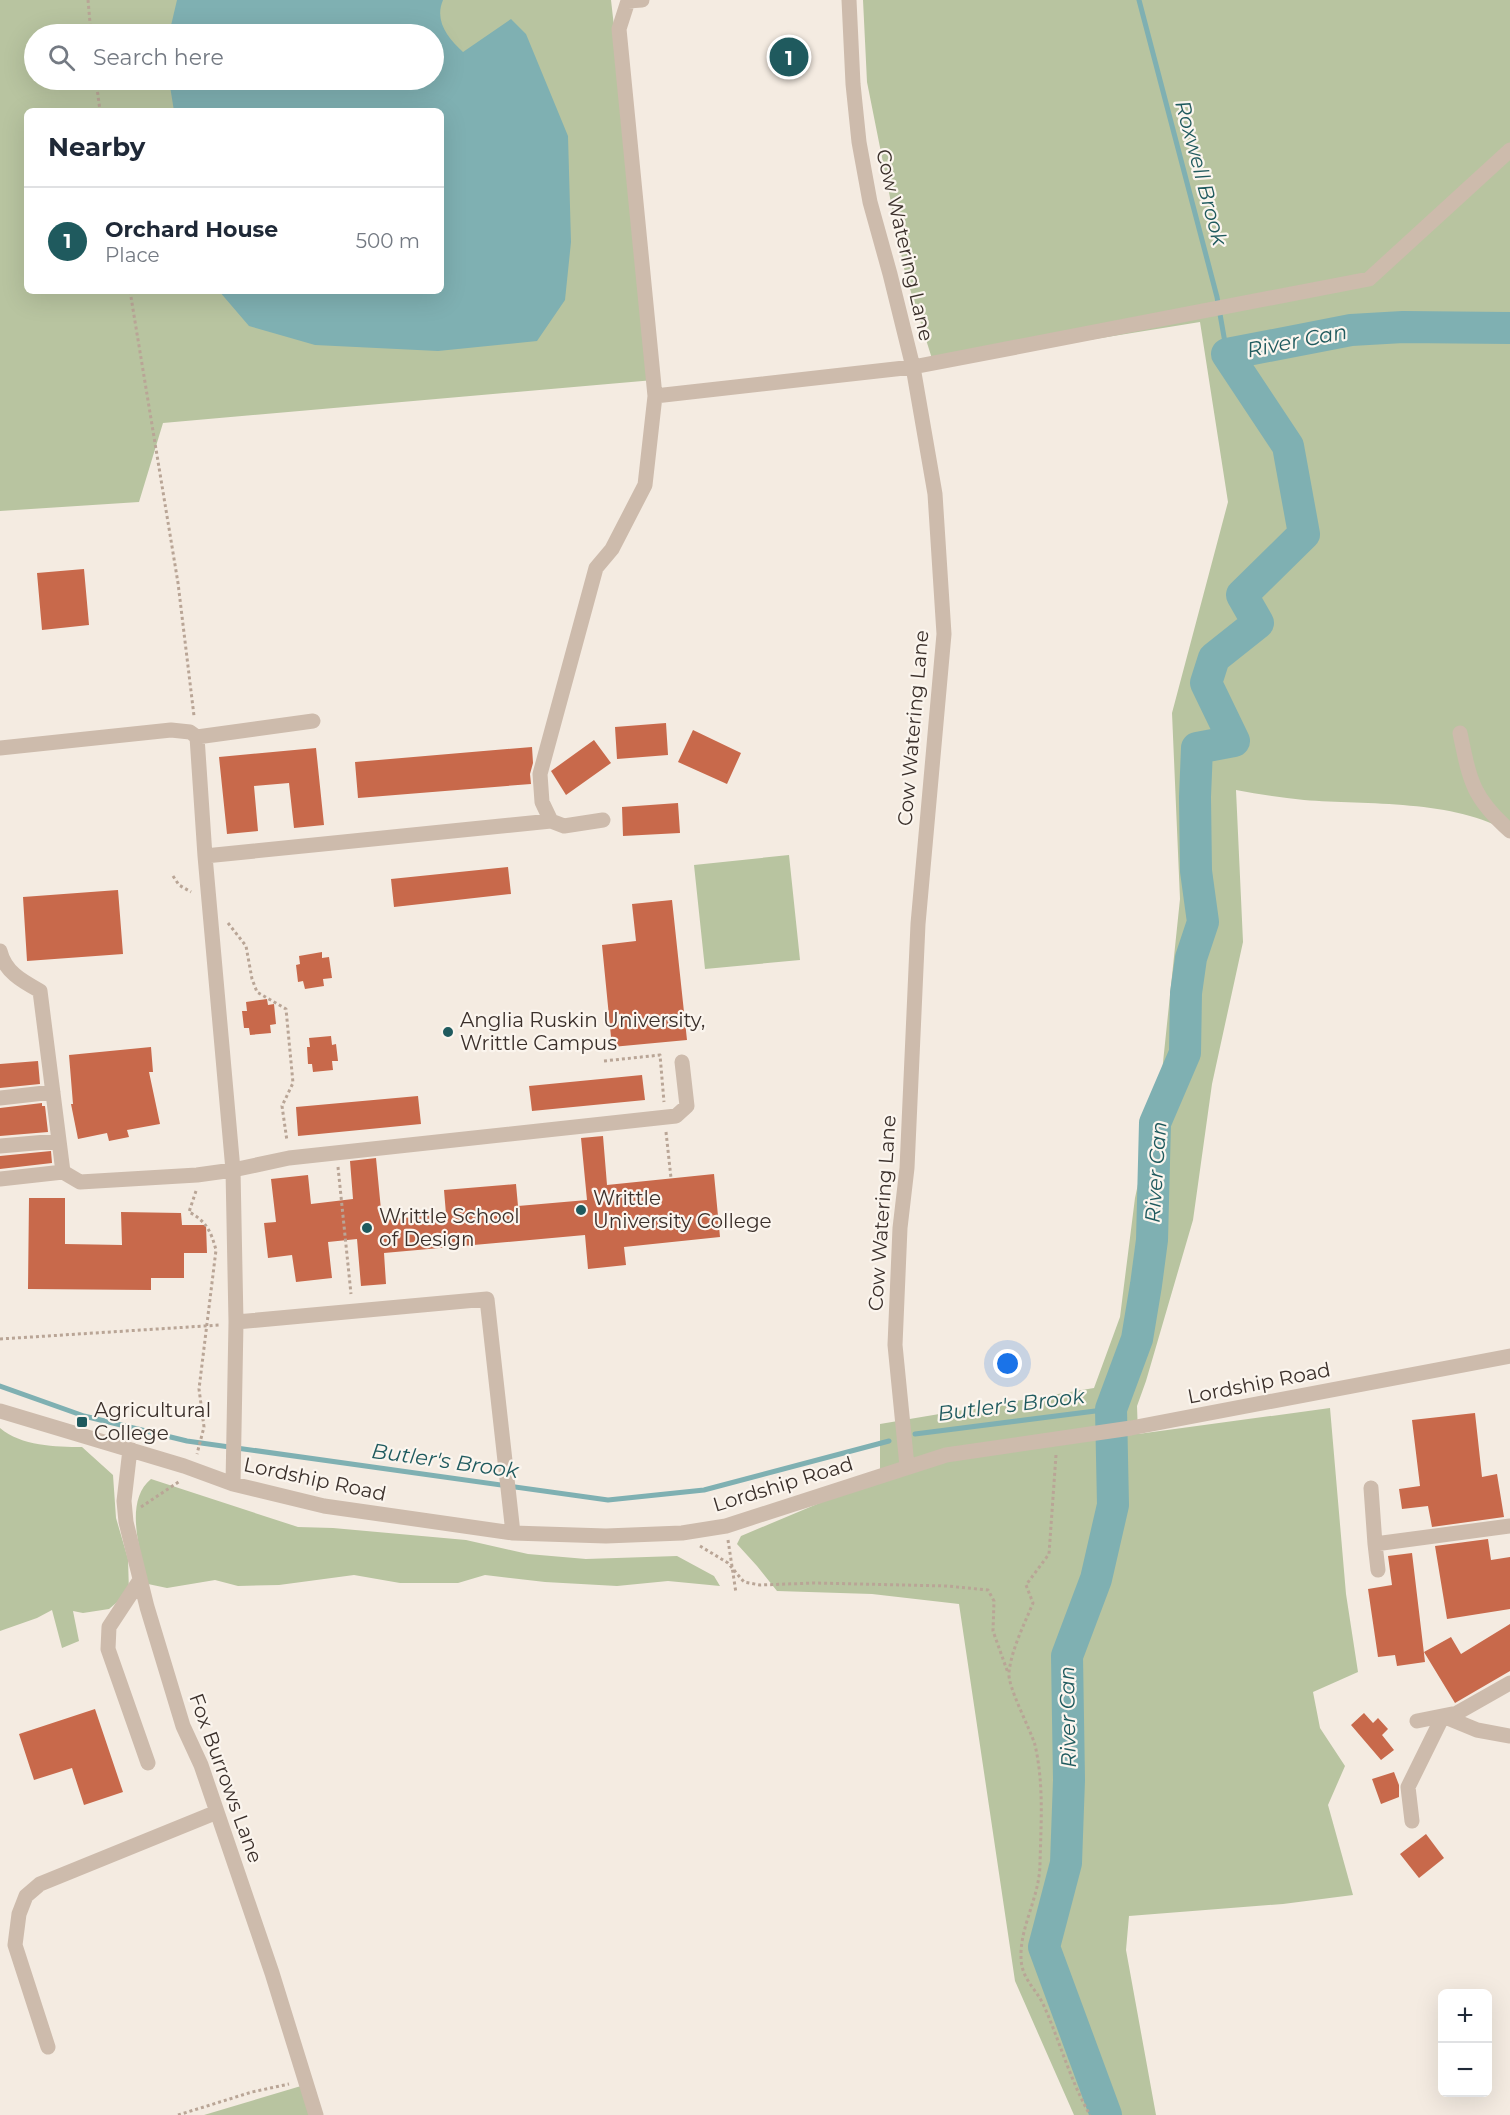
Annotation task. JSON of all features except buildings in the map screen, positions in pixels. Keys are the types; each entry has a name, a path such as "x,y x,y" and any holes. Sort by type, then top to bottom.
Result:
{"street":[{"path":"551,821 542,802 540,774 596,568 612,549 645,485 655,396 619,29 628,1 642,0"},
{"name":"Cow Watering Lane","path":"849,0 853,84 859,142 870,202 913,367 935,494 944,634 918,924 908,1157 900,1228 895,1345 907,1466"},
{"path":"655,396 913,367 1369,279 1510,150"},
{"path":"0,748 171,730 190,732 197,737 313,721"},
{"path":"1460,733 1467,769 1475,791 1487,810 1510,831"},
{"path":"197,737 205,856 233,1170 236,1322 232,1484"},
{"path":"205,856 551,821 564,826 603,820"},
{"path":"0,951 2,960 18,979 39,990 63,1172"},
{"path":"0,1179 63,1172 81,1182 197,1175 289,1158 676,1116 687,1106 682,1062"},
{"path":"0,1098 53,1092"},
{"path":"0,1146 58,1141"},
{"path":"236,1322 487,1299 513,1533"},
{"name":"Lordship Road","path":"0,1410 132,1450 232,1484 324,1506 513,1533 606,1536 682,1533 726,1526 946,1455 1131,1428 1510,1356"},
{"name":"Fox Burrows Lane","path":"132,1450 123,1501 140,1580 183,1726 201,1765 272,1973 316,2115"},
{"path":"1371,1488 1378,1570"},
{"path":"1375,1544 1510,1526"},
{"path":"140,1580 109,1627 108,1649 148,1763"},
{"path":"1417,1721 1443,1716 1471,1706 1510,1683"},
{"path":"1443,1716 1477,1730 1510,1736"},
{"path":"1412,1821 1408,1787 1443,1716"},
{"path":"48,2047 15,1945 19,1914 26,1896 40,1884 217,1812"}],"path":[{"path":"88,0 90,24"},
{"path":"97,90 100,108"},
{"path":"130,294 178,583 197,737"},
{"path":"173,876 178,885 210,902 246,946 252,979 257,992 285,1009 293,1083 282,1106 289,1158"},
{"path":"604,1061 660,1055 671,1178"},
{"path":"338,1152 353,1311"},
{"path":"197,1175 197,1188 189,1212 206,1222 213,1236 216,1250 199,1389 204,1427 198,1450"},
{"path":"0,1339 207,1327 236,1322"},
{"path":"1008,1674 1033,1603 1026,1585 1049,1554 1056,1449 1054,1441"},
{"path":"135,1511 180,1482 171,1479"},
{"path":"726,1526 736,1593"},
{"path":"682,1533 695,1544 728,1563 744,1582 760,1586 815,1583 947,1586 988,1590 994,1601 993,1631 1034,1743 1040,1775 1040,1868 1038,1887 1025,1928 1021,1957 1026,1979 1043,2003 1076,2090 1090,2115"},
{"path":"178,2115 252,2092 304,2080"}],"green space":[{"path":"0,0 611,0 654,380 163,423 139,502 0,511"},
{"path":"863,0 1510,0 1510,833 1464,814 1437,809 1304,800 1236,790 1243,942 1212,1084 1193,1220 1137,1406 1138,1434 1330,1408 1346,1594 1358,1672 1313,1692 1320,1728 1345,1766 1328,1805 1353,1895 1283,1904 1129,1916 1126,1950 1156,2115 1074,2115 1015,1981 959,1604 872,1594 777,1591 737,1544 741,1536 822,1502 880,1483 880,1424 1094,1388 1120,1317 1135,1198 1162,1072 1180,899 1172,713 1228,502 1200,322 934,365 905,273 867,82"},
{"path":"789,855 800,960 705,969 694,865"},
{"path":"0,1428 28,1442 50,1446 82,1447 113,1475 116,1518 128,1559 129,1592 109,1609 83,1613 73,1611 79,1641 62,1648 52,1610 37,1618 0,1631"},
{"path":"151,1479 298,1527 466,1540 528,1554 586,1559 677,1556 714,1576 720,1586 668,1581 617,1586 545,1582 485,1575 458,1583 400,1583 354,1575 279,1585 238,1586 215,1580 167,1588 148,1584 138,1544 136,1514 138,1501 143,1489"},
{"path":"301,2086 314,2115 204,2115"}],"water":[{"path":"177,0 443,0 440,15 442,24 171,24"},
{"path":"511,19 526,34 568,136 571,242 565,300 537,341 438,351 315,345 249,326 222,294 444,294 444,108 174,108 171,90 444,90 444,29 463,52"}],"waterway":[{"name":"Roxwell Brook","path":"1139,0 1217,297 1227,354"},
{"name":"River Can","path":"1106,2115 1044,1947 1066,1863 1069,1780 1067,1656 1096,1579 1113,1505 1111,1409 1137,1339 1146,1285 1152,1240 1155,1123 1185,1053 1186,993 1191,958 1203,922 1196,871 1197,748 1234,741 1206,683 1214,658 1258,623 1242,595 1304,534 1288,446 1227,354 1351,330 1403,327 1510,328"},
{"name":"Butler's Brook","path":"0,1386 84,1416 187,1441 608,1500 704,1490 889,1441"},
{"name":"Butler's Brook","path":"915,1434 1111,1409"}],"place":[{"name":"Orchard House","path":"789,57"},
{"name":"Anglia Ruskin University, Writtle Campus","path":"448,1032"},
{"name":"Writtle University College","path":"581,1210"},
{"name":"Writtle School of Design","path":"367,1228"},
{"name":"Agricultural College","path":"82,1422"}]}
